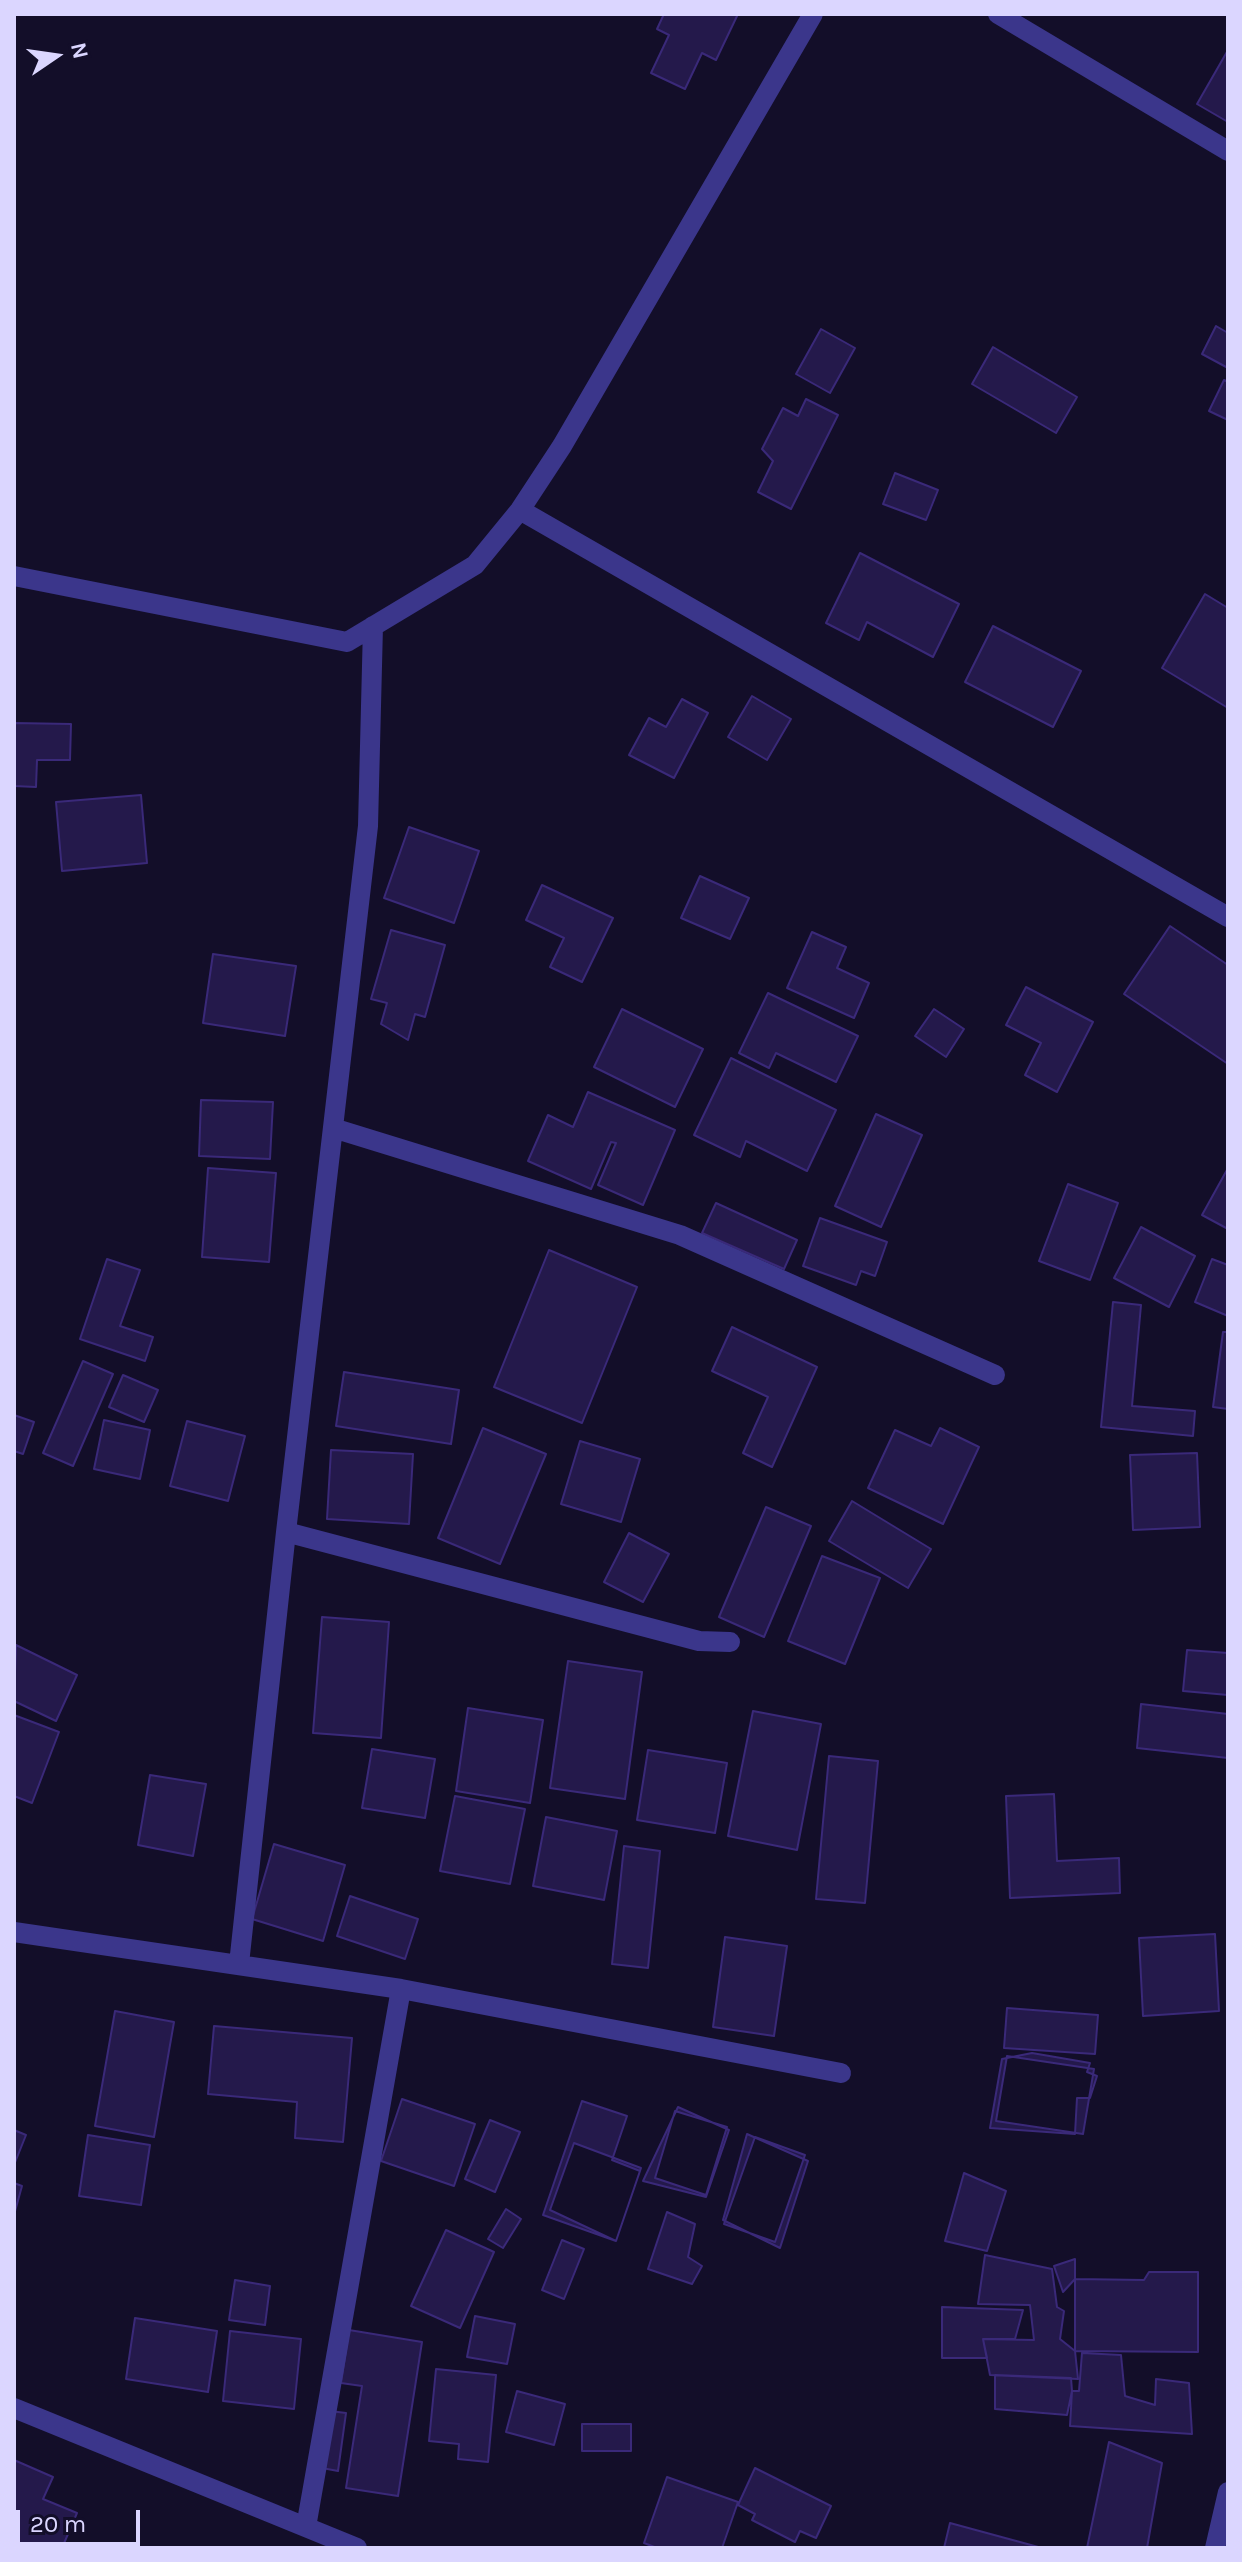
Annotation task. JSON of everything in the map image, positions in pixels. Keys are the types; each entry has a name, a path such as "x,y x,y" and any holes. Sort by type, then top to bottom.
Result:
{"street":[{"path":"14,576 347,642 475,565 520,510 562,446 813,14"},
{"path":"998,14 1228,151"},
{"path":"520,510 1228,917"},
{"path":"239,1964 368,826 373,626"},
{"path":"333,1128 680,1235 995,1375"},
{"path":"286,1532 699,1641 730,1642"},
{"path":"14,1932 401,1989 841,2073"},
{"path":"306,2527 401,1989"},
{"path":"14,2408 357,2548"},
{"path":"1215,2548 1228,2492"}],"building":[{"path":"664,14 738,14 716,60 702,53 685,89 651,73 669,35 657,29"},
{"path":"1228,50 1228,122 1197,104"},
{"path":"1216,326 1228,333 1228,368 1202,354"},
{"path":"821,329 855,348 830,393 796,374"},
{"path":"993,347 1077,397 1056,433 972,384"},
{"path":"1224,380 1228,382 1228,420 1209,411"},
{"path":"806,399 838,415 791,509 758,492 773,461 762,449 783,408 798,416"},
{"path":"895,473 938,490 926,520 883,504"},
{"path":"860,553 959,604 933,657 867,622 859,640 826,623"},
{"path":"1205,594 1228,608 1228,708 1162,668"},
{"path":"993,626 1081,671 1053,727 965,682"},
{"path":"752,696 791,719 767,760 728,737"},
{"path":"682,699 708,713 674,778 629,755 649,718 666,727"},
{"path":"14,723 71,724 70,760 37,760 36,787 14,786"},
{"path":"141,795 147,863 62,871 56,802"},
{"path":"409,827 479,851 454,923 384,898"},
{"path":"700,876 749,898 730,939 681,918"},
{"path":"542,885 613,918 582,982 550,967 564,938 526,920"},
{"path":"1170,926 1228,965 1228,1064 1124,994"},
{"path":"391,930 445,945 425,1017 415,1014 408,1040 381,1024 387,1003 371,999"},
{"path":"812,932 846,947 837,968 869,983 854,1018 787,988"},
{"path":"213,954 296,966 285,1036 203,1023"},
{"path":"1026,987 1093,1022 1057,1092 1025,1075 1041,1043 1006,1025"},
{"path":"768,993 858,1036 836,1082 776,1053 769,1068 739,1053"},
{"path":"622,1009 703,1049 675,1107 594,1067"},
{"path":"934,1009 964,1029 946,1057 915,1036"},
{"path":"731,1058 836,1110 807,1171 746,1141 740,1157 694,1135"},
{"path":"588,1092 675,1130 643,1205 598,1185 616,1143 611,1142 591,1189 528,1161 548,1115 573,1127"},
{"path":"201,1100 273,1102 270,1159 199,1156"},
{"path":"876,1114 922,1135 881,1227 835,1206"},
{"path":"208,1168 276,1173 269,1262 202,1257"},
{"path":"1228,1168 1228,1229 1202,1215"},
{"path":"1068,1184 1118,1203 1090,1280 1039,1261"},
{"path":"716,1203 797,1240 784,1269 702,1233"},
{"path":"820,1218 887,1242 875,1276 861,1271 856,1285 803,1266"},
{"path":"1141,1227 1195,1256 1169,1307 1114,1278"},
{"path":"549,1250 637,1287 582,1423 494,1387"},
{"path":"107,1259 140,1270 120,1326 153,1337 145,1361 80,1339"},
{"path":"1212,1259 1228,1265 1228,1316 1195,1302"},
{"path":"1113,1302 1141,1305 1132,1406 1195,1411 1193,1436 1101,1427"},
{"path":"732,1327 817,1367 772,1467 743,1453 768,1397 712,1371"},
{"path":"1223,1332 1228,1332 1228,1409 1213,1407"},
{"path":"83,1361 113,1374 73,1466 43,1453"},
{"path":"344,1372 459,1390 451,1444 336,1426"},
{"path":"123,1375 158,1390 144,1422 109,1407"},
{"path":"14,1415 34,1422 23,1454 14,1451"},
{"path":"104,1420 150,1430 140,1479 94,1469"},
{"path":"187,1421 245,1436 228,1501 170,1486"},
{"path":"483,1428 546,1454 500,1564 438,1538"},
{"path":"940,1428 979,1447 943,1524 868,1488 895,1430 931,1446"},
{"path":"580,1441 640,1459 621,1522 561,1504"},
{"path":"331,1450 413,1454 409,1524 327,1519"},
{"path":"1197,1453 1200,1527 1133,1530 1130,1455"},
{"path":"852,1501 931,1549 908,1588 829,1541"},
{"path":"766,1507 811,1526 764,1637 719,1617"},
{"path":"629,1533 669,1554 643,1602 604,1582"},
{"path":"822,1556 880,1578 845,1664 788,1641"},
{"path":"322,1617 389,1622 381,1738 313,1733"},
{"path":"16,1645 77,1675 56,1721 14,1701"},
{"path":"1187,1650 1228,1653 1228,1695 1183,1691"},
{"path":"568,1661 642,1672 625,1799 550,1788"},
{"path":"1141,1704 1228,1714 1228,1758 1137,1748"},
{"path":"468,1708 543,1720 530,1803 456,1791"},
{"path":"753,1711 821,1724 797,1850 728,1836"},
{"path":"14,1715 59,1732 32,1803 14,1796"},
{"path":"372,1749 435,1759 425,1818 362,1808"},
{"path":"648,1750 727,1763 715,1833 637,1820"},
{"path":"829,1756 878,1761 865,1903 816,1899"},
{"path":"150,1775 206,1784 193,1856 138,1845"},
{"path":"1054,1794 1057,1861 1119,1858 1120,1893 1010,1898 1006,1796"},
{"path":"455,1796 525,1809 510,1884 440,1871"},
{"path":"546,1817 617,1831 604,1900 533,1886"},
{"path":"274,1844 345,1865 323,1941 252,1919"},
{"path":"624,1846 660,1851 648,1968 612,1964"},
{"path":"350,1896 418,1919 405,1959 337,1936"},
{"path":"1215,1934 1219,2011 1143,2016 1139,1938"},
{"path":"725,1937 787,1946 774,2036 713,2027"},
{"path":"1007,2008 1098,2015 1095,2054 1004,2048"},
{"path":"115,2011 174,2022 154,2137 95,2126"},
{"path":"214,2026 352,2038 343,2142 295,2138 297,2102 208,2094"},
{"path":"1032,2053 1090,2063 1087,2072 1097,2076 1090,2098 1077,2098 1075,2134 990,2128 1002,2059"},
{"path":"1007,2056 1094,2069 1083,2134 996,2121"},
{"path":"402,2099 475,2124 454,2186 381,2161"},
{"path":"582,2101 627,2116 612,2160 640,2171 616,2241 543,2215"},
{"path":"678,2107 729,2130 706,2197 643,2181"},
{"path":"675,2111 727,2127 706,2195 655,2178"},
{"path":"490,2120 520,2132 495,2192 465,2179"},
{"path":"14,2130 26,2135 14,2165"},
{"path":"747,2134 808,2161 780,2248 723,2220"},
{"path":"88,2135 150,2145 141,2205 79,2196"},
{"path":"755,2137 805,2155 775,2242 724,2224"},
{"path":"574,2143 641,2168 616,2241 550,2210"},
{"path":"964,2173 1006,2191 987,2251 945,2241"},
{"path":"14,2183 22,2186 14,2215"},
{"path":"506,2209 521,2219 503,2248 488,2239"},
{"path":"667,2212 695,2224 688,2257 702,2266 692,2284 648,2269"},
{"path":"446,2230 494,2252 460,2328 411,2306"},
{"path":"562,2240 584,2249 564,2299 542,2290"},
{"path":"985,2255 1052,2269 1057,2307 1064,2311 1060,2339 1075,2351 1078,2379 990,2375 983,2339 1034,2340 1030,2305 978,2304"},
{"path":"1075,2259 1075,2279 1063,2292 1054,2266"},
{"path":"1149,2272 1198,2272 1198,2352 1075,2351 1075,2279 1144,2280"},
{"path":"235,2280 270,2286 265,2325 229,2320"},
{"path":"942,2307 1023,2310 1015,2339 983,2339 987,2358 942,2358"},
{"path":"475,2316 515,2324 507,2364 467,2357"},
{"path":"135,2318 217,2331 208,2392 126,2379"},
{"path":"349,2330 422,2342 398,2496 346,2488 362,2386 341,2383"},
{"path":"230,2331 301,2339 294,2409 223,2401"},
{"path":"1082,2353 1121,2355 1125,2396 1155,2405 1156,2379 1189,2383 1192,2434 1070,2426 1072,2391 1079,2391"},
{"path":"436,2369 496,2375 488,2462 458,2459 459,2444 429,2441"},
{"path":"995,2375 1071,2378 1067,2415 995,2409"},
{"path":"517,2391 565,2404 554,2445 506,2432"},
{"path":"330,2411 346,2413 338,2471 322,2468"},
{"path":"582,2424 631,2424 631,2451 582,2451"},
{"path":"1109,2442 1162,2463 1147,2548 1087,2548"},
{"path":"14,2460 53,2477 43,2499 77,2513 62,2548 14,2548"},
{"path":"755,2468 831,2506 816,2538 800,2531 795,2542 752,2520 755,2514 738,2505"},
{"path":"667,2477 738,2502 722,2548 657,2548 644,2543"},
{"path":"950,2523 1042,2548 944,2548"}]}
